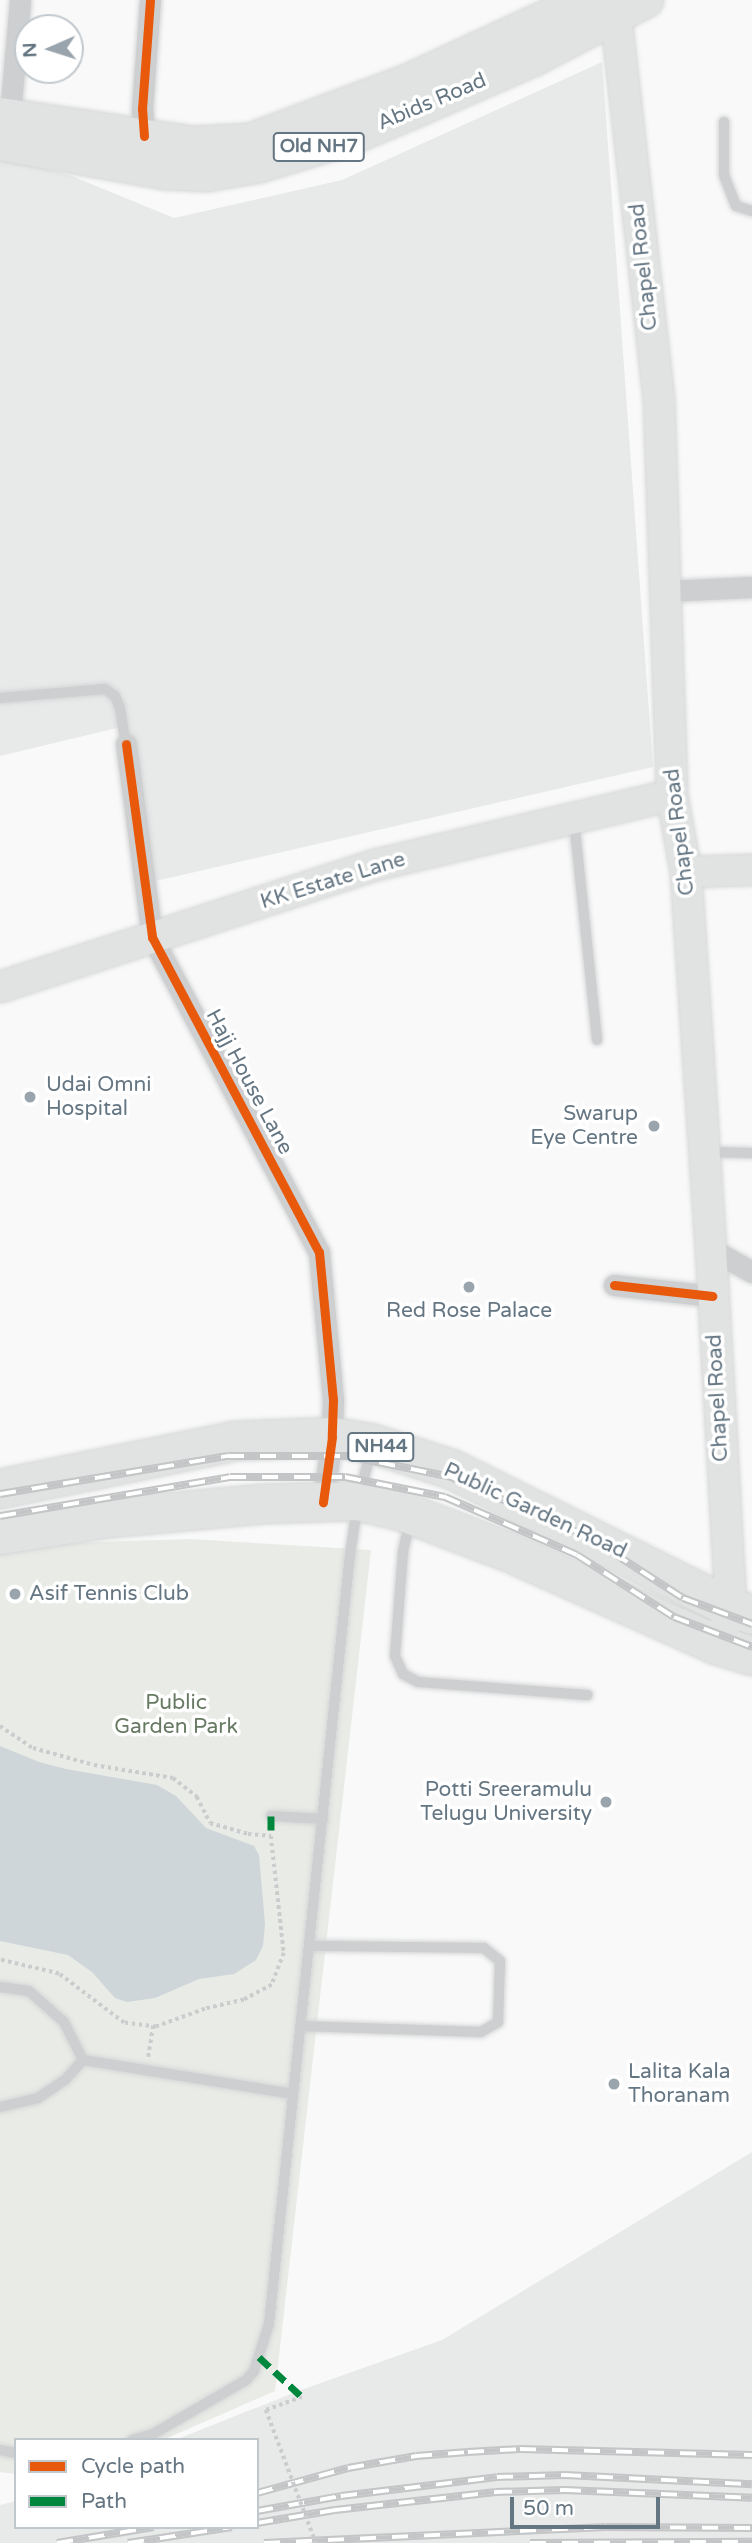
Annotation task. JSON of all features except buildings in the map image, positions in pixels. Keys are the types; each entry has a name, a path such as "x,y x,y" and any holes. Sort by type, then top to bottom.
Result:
{"highway":[{"name":"Public Garden Road","path":"0,1489 235,1441 332,1437 373,1444 451,1469 742,1612"},
{"path":"0,1535 110,1518 340,1501 411,1515 509,1552 735,1651"}],"main road":[{"name":"Abids Road","path":"3,124 165,172 206,174 259,165 351,136 410,112 534,58 613,8 646,0"},
{"name":"Old NH7","path":"3,124 144,136 191,143 250,140 407,81 561,5"},
{"name":"Chapel Road","path":"613,8 659,398 672,795 686,872 712,1296 742,1612"},
{"name":"KK Estate Lane","path":"0,987 376,865 672,795"},
{"path":"686,872 752,870"},
{"path":"735,1651 742,1612"}],"street":[{"path":"3,124 20,0"},
{"path":"144,136 142,109 150,0"},
{"path":"665,592 752,587"},
{"name":"Hajj House Lane","path":"126,744 152,937 319,1252 333,1400 332,1437 340,1501"},
{"path":"711,1249 752,1272"},
{"path":"614,1285 712,1296"}],"lane":[{"path":"724,122 724,175 736,206 752,211"},
{"path":"0,698 105,689 115,696 120,708 126,744"},
{"path":"574,818 597,1040"},
{"path":"705,1152 752,1153"},
{"path":"139,2438 153,2434 205,2406 246,2380 254,2371 269,2324 323,1819 340,1501 373,1444"},
{"path":"411,1515 403,1552 395,1656 402,1674 418,1682 588,1695"},
{"path":"271,1816 323,1819"},
{"path":"301,2026 481,2032 498,2022 500,1961 484,1948 310,1946"},
{"path":"0,1987 29,1991 38,1998 64,2022 83,2060"},
{"path":"83,2060 293,2094"},
{"path":"0,2107 38,2098 65,2080 83,2060"}],"path":[{"path":"0,1726 33,1748 93,1765 173,1778 197,1797 210,1823 248,1834 271,1836 284,1953 272,1985 244,2000 205,2009 156,2027 124,2023 59,1973 0,1960"},
{"path":"147,2070 153,2025"},
{"path":"302,2397 266,2410 316,2543"}],"shaded area":[{"path":"602,62 653,767 147,883 121,727 0,756 0,156 72,176 174,218 342,180"},
{"path":"0,1746 39,1762 66,1769 157,1785 176,1796 206,1828 254,1846 259,1855 265,1924 263,1946 256,1960 234,1974 199,1979 155,1998 127,2002 115,1998 92,1972 68,1955 0,1941"},
{"path":"752,2152 752,2543 0,2543 0,2505 14,2502 14,2529 259,2529 259,2438 180,2438 301,2390 442,2340"}],"green space":[{"name":"Public Garden Park","path":"190,1539 371,1550 275,2391 168,2438 14,2438 14,2474 0,2472 0,1545"}],"railway":[{"path":"0,1494 228,1456 348,1456 451,1477 587,1536 683,1598 752,1624"},
{"path":"0,1516 230,1477 345,1477 445,1497 577,1555 674,1617 752,1647"},
{"path":"259,2492 348,2468 416,2456 468,2452 520,2449 752,2455"},
{"path":"259,2511 341,2496 497,2477 565,2475 752,2484"},
{"path":"259,2523 335,2510 496,2492 565,2490 752,2498"},
{"path":"264,2543 606,2527 752,2528"},
{"path":"57,2543 142,2529"},
{"path":"128,2543 219,2529"},
{"path":"530,2543 752,2542"}],"marked path":[{"path":"271,1816 271,1836"},
{"path":"259,2357 302,2397"}],"cycle path":[{"path":"144,136 142,109 150,0"},
{"path":"126,744 152,937 319,1252 333,1400 332,1437 323,1502"},
{"path":"614,1285 712,1296"}],"place":[{"name":"Udai Omni Hospital","path":"30,1097"},
{"name":"Swarup Eye Centre","path":"654,1126"},
{"name":"Red Rose Palace","path":"469,1287"},
{"name":"Asif Tennis Club","path":"15,1594"},
{"name":"Potti Sreeramulu Telugu University","path":"606,1802"},
{"name":"Lalita Kala Thoranam","path":"614,2084"}]}
